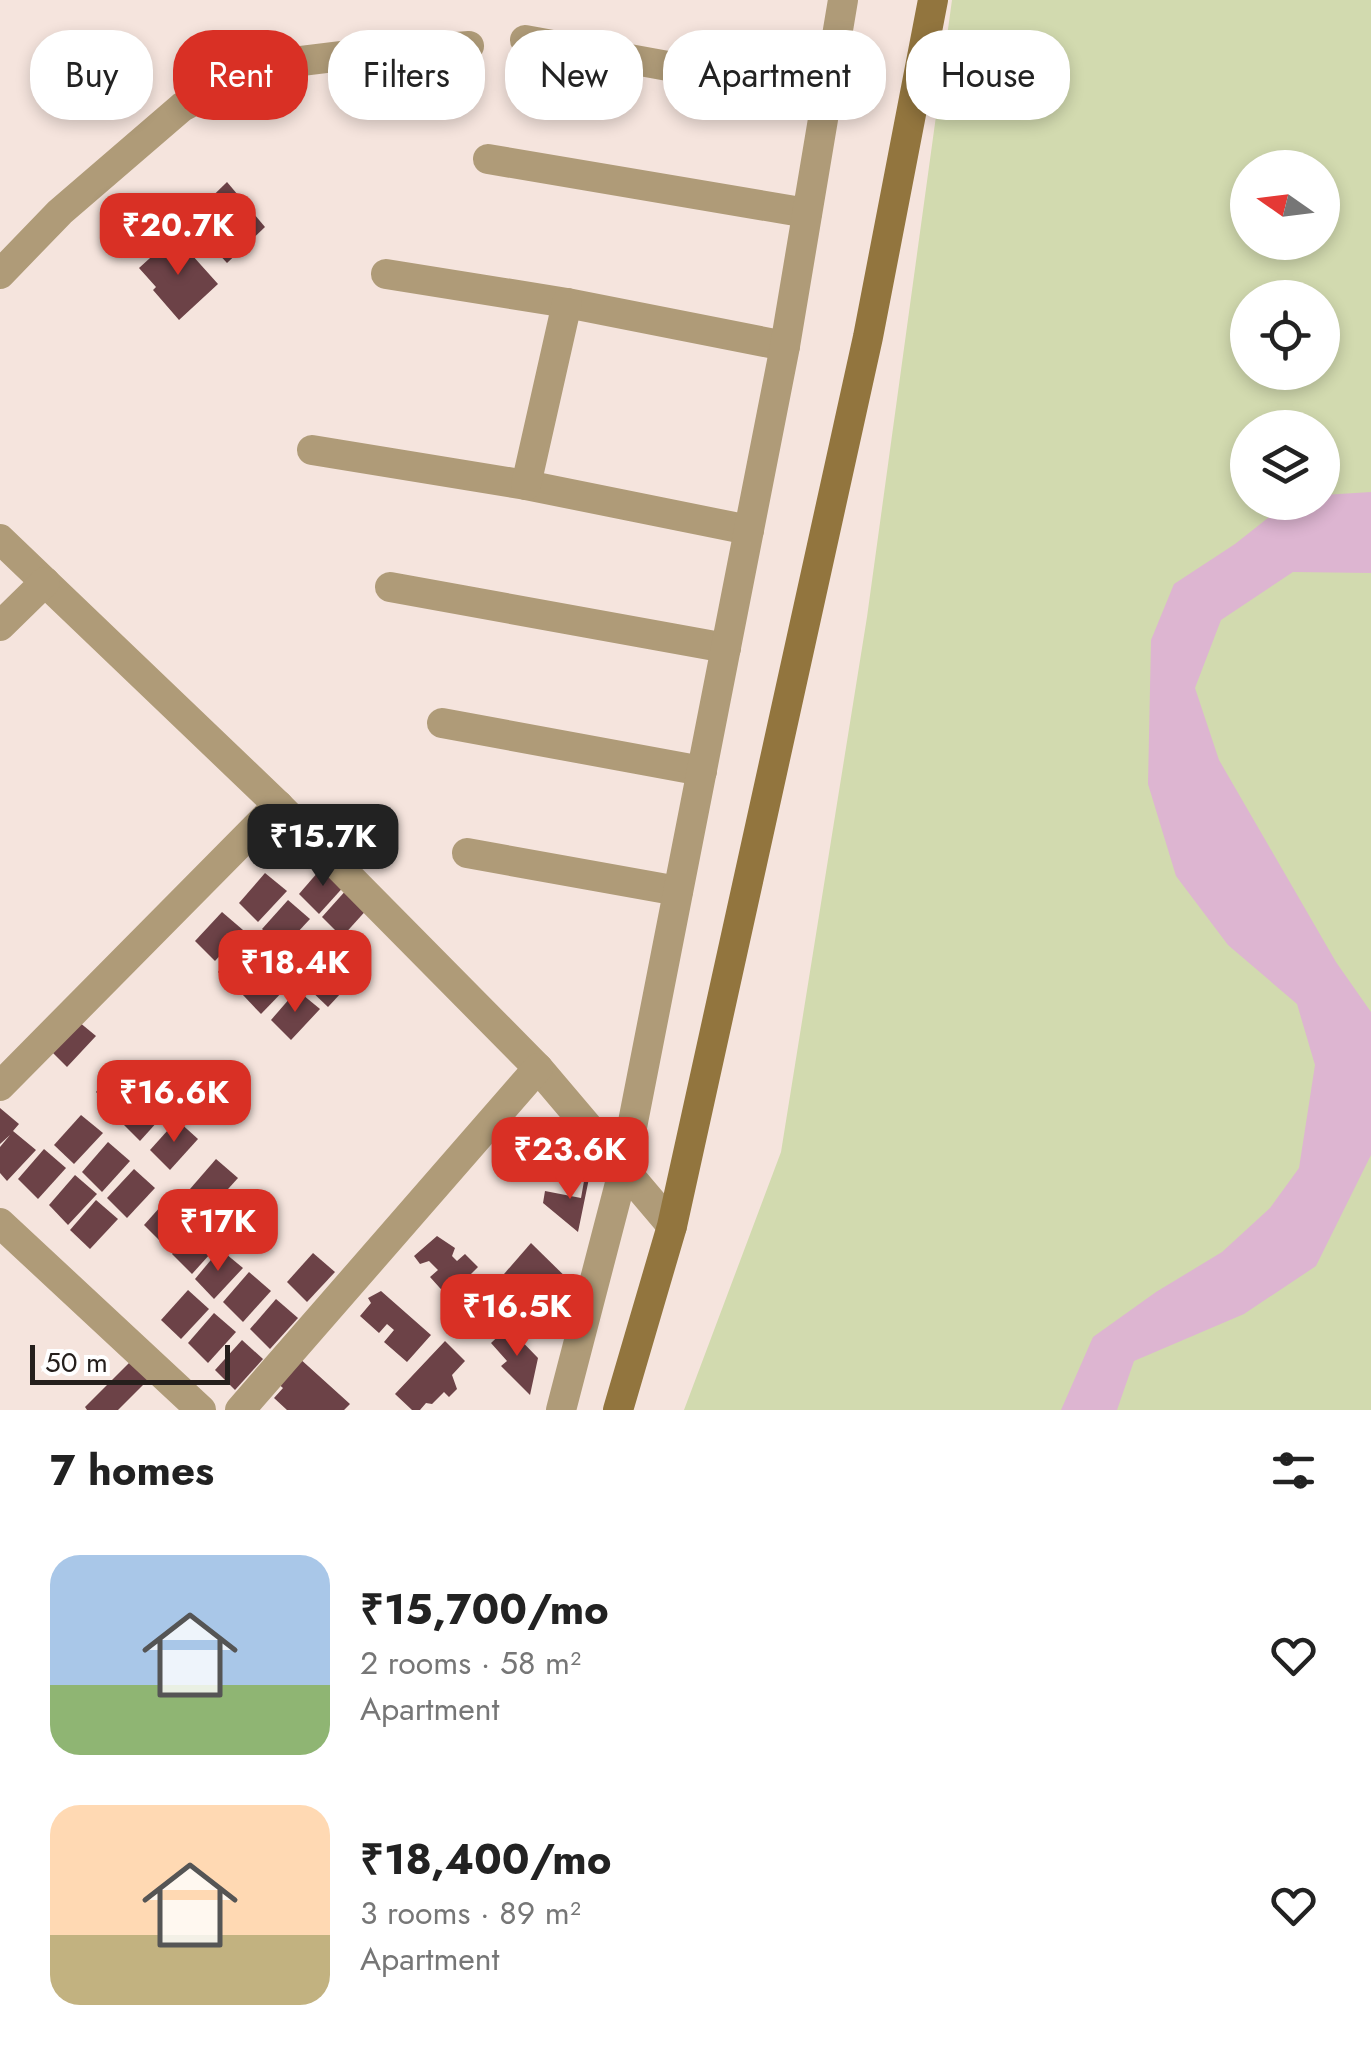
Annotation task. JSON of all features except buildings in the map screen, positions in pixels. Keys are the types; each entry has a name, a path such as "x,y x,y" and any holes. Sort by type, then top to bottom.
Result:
{"main road":[{"path":"618,1410 672,1226 868,337 933,0"}],"street":[{"path":"837,30 842,0"},
{"path":"0,274 60,212 182,107 237,78 293,62 328,58"},
{"path":"561,1410 624,1168 785,346 823,120"},
{"path":"488,159 807,213"},
{"path":"386,274 568,303 785,346"},
{"path":"526,485 568,303"},
{"path":"312,450 526,485 749,530"},
{"path":"0,539 278,805 538,1068 672,1226"},
{"path":"0,626 45,582"},
{"path":"390,587 726,648"},
{"path":"442,723 702,771"},
{"path":"0,1086 278,805"},
{"path":"468,853 678,891"},
{"path":"240,1410 538,1068"},
{"path":"0,1223 201,1410"}],"green space":[{"path":"952,0 1371,0 1371,1410 684,1410 781,1152 867,617 935,120 1070,120 1070,30 948,30"}],"shaded area":[{"path":"1371,492 1371,573 1293,572 1221,620 1195,688 1219,760 1336,962 1371,1012 1371,1155 1316,1266 1244,1314 1134,1361 1117,1410 1061,1410 1093,1337 1222,1252 1270,1208 1299,1168 1315,1065 1297,1004 1228,945 1176,876 1148,784 1151,640 1174,584 1265,520 1340,520 1340,494"}]}
